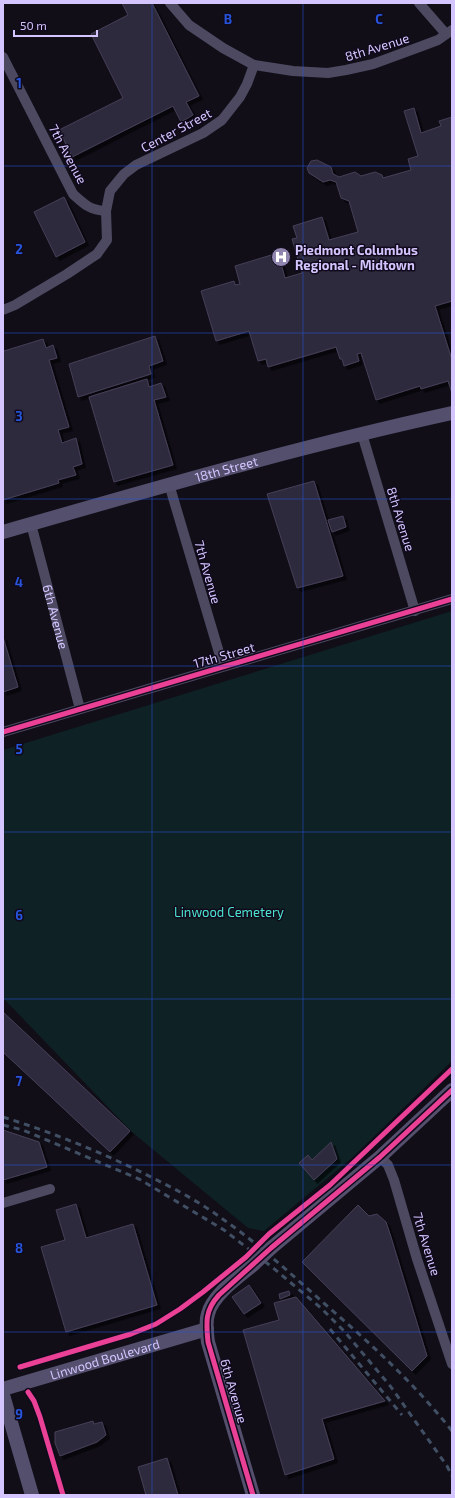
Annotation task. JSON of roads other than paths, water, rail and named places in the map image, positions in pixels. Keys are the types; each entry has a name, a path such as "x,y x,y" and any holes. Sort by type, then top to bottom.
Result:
{"street":[{"name":"8th Avenue","path":"170,3 189,25 223,48 254,65 292,72 328,73 373,64 422,46 445,35"},
{"path":"419,3 445,35"},
{"name":"7th Avenue","path":"3,57 73,194 82,203 94,210 106,211"},
{"name":"Center Street","path":"106,211 110,191 124,174 136,165 203,133 222,120 240,97 247,84 254,65"},
{"path":"3,310 15,305 97,254 107,240 106,211"},
{"name":"18th Street","path":"3,532 169,484 362,434 452,413"},
{"name":"8th Avenue","path":"362,434 415,611"},
{"name":"7th Avenue","path":"169,484 223,666"},
{"name":"6th Avenue","path":"31,524 80,709"},
{"name":"17th Street","path":"3,732 452,599"},
{"path":"380,1157 452,1090"},
{"name":"7th Avenue","path":"380,1157 388,1165 394,1180 416,1258 452,1364"},
{"name":"6th Avenue","path":"253,1495 208,1342 208,1312 212,1303 219,1294 271,1248 380,1157"},
{"path":"3,1203 50,1188"},
{"name":"Linwood Boulevard","path":"3,1389 207,1329"},
{"path":"3,1395 32,1495"}],"railway":[{"path":"3,1117 74,1142 109,1157 195,1200 214,1213 263,1250 289,1272 392,1365 423,1397 452,1431"},
{"path":"3,1125 23,1130 139,1179 224,1230 272,1267 321,1308 344,1331 391,1387 447,1466 452,1476"},
{"path":"330,1329 402,1415"}],"place":[{"name":"Piedmont Columbus Regional - Midtown","path":"281,257"}],"park label":[{"name":"Linwood Cemetery","path":"229,912"}]}
